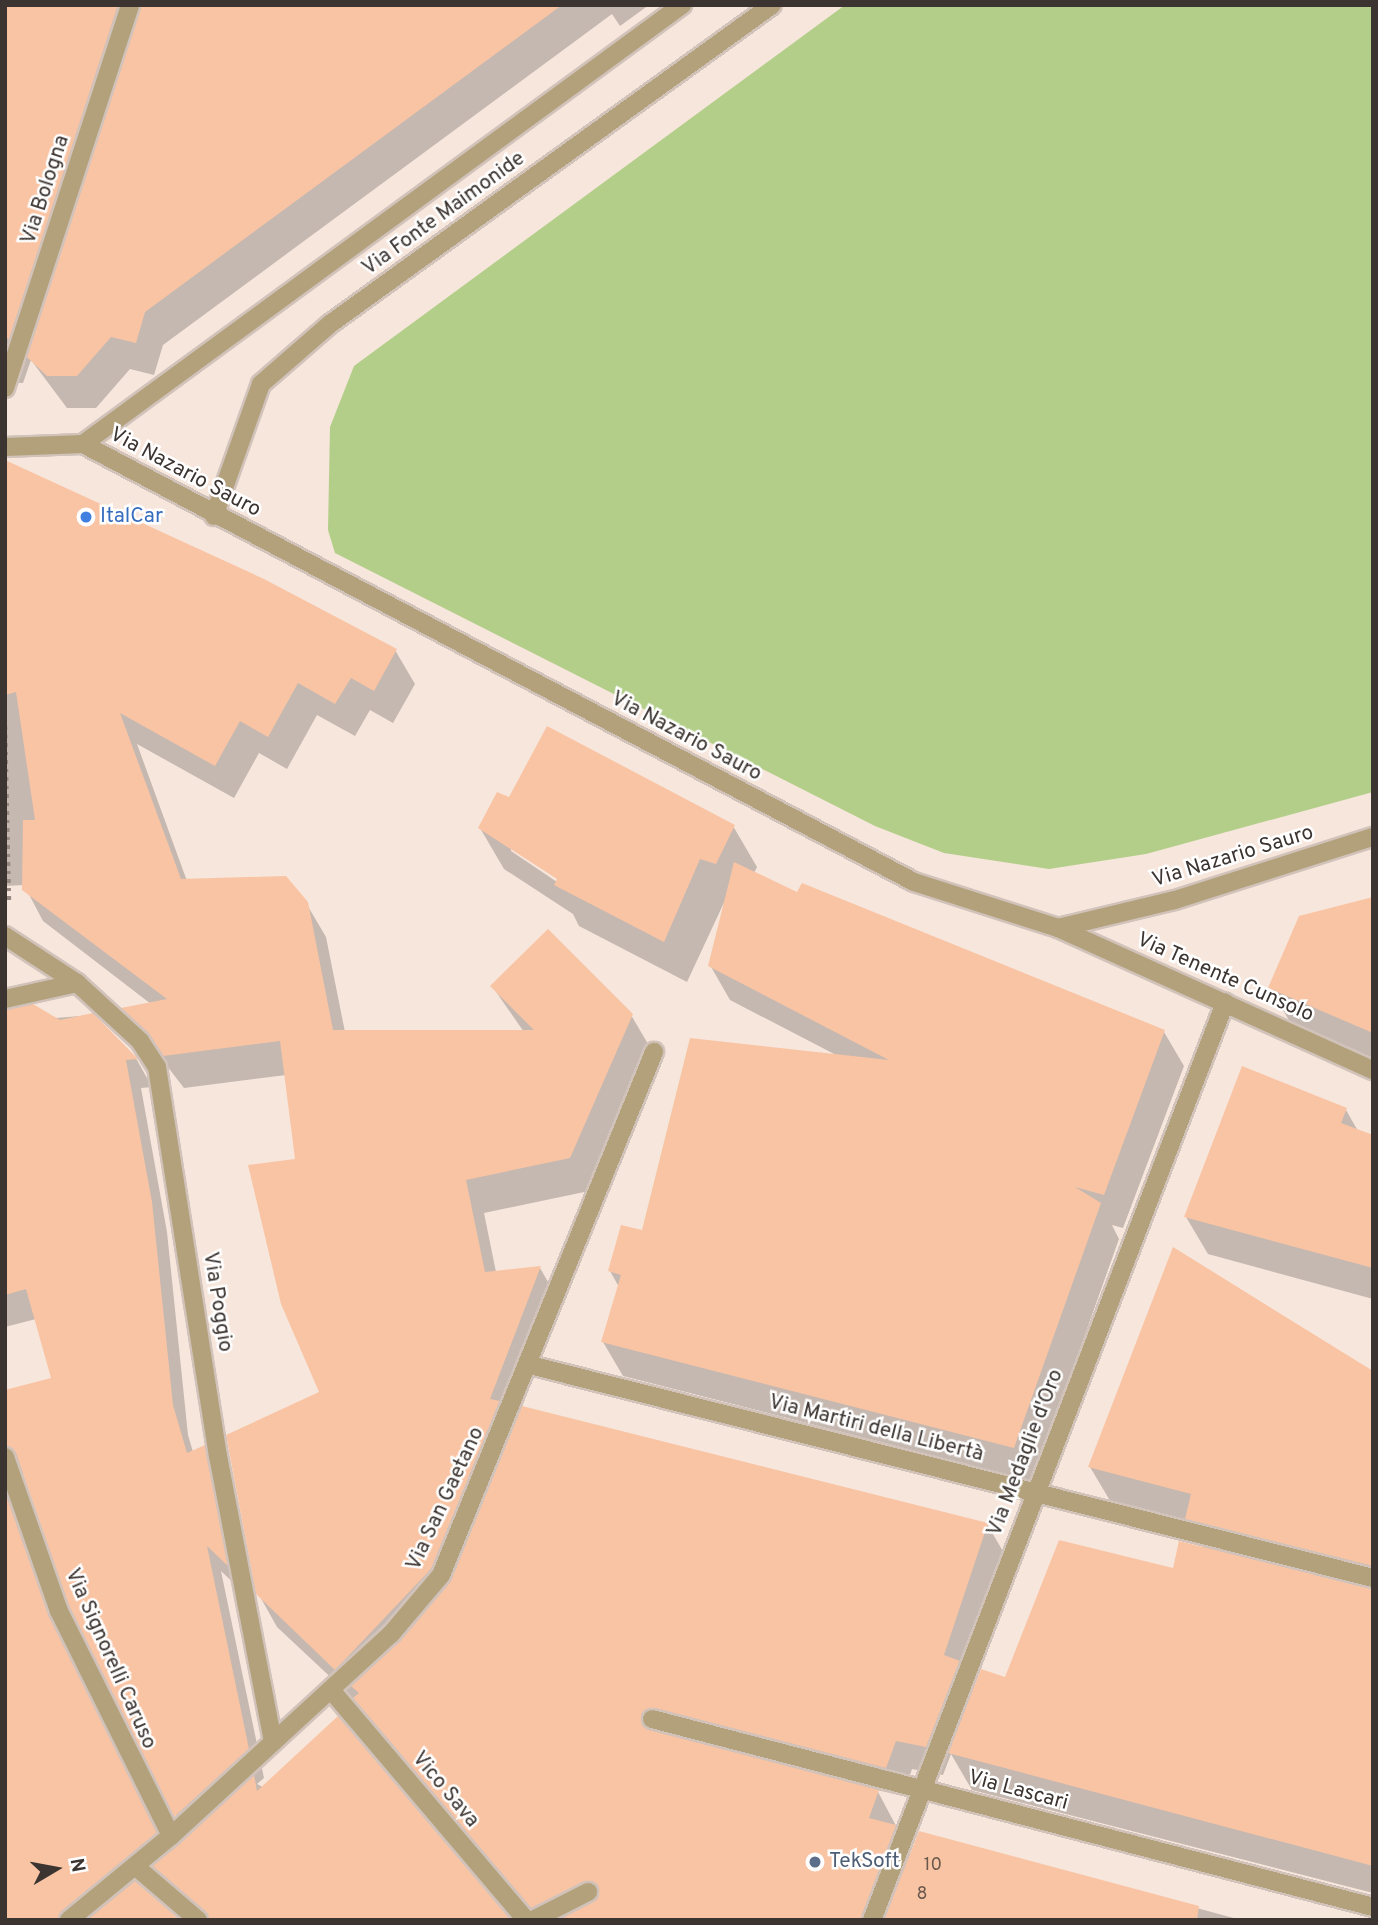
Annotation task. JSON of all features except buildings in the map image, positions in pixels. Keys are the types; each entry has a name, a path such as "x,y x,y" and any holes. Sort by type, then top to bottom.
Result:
{"street":[{"name":"Via Bologna","path":"5,388 130,5"},
{"name":"Via Fonte Maimonide","path":"83,443 682,5"},
{"name":"Via Fonte Maimonide","path":"214,516 261,384 330,324 772,5"},
{"name":"Via Nazario Sauro","path":"5,447 83,443 214,516 914,882 1058,928 1175,900 1373,837"},
{"name":"Via Tenente Cunsolo","path":"1058,928 1373,1070"},
{"name":"Via Poggio","path":"7,937 77,983 140,1041 157,1067 218,1456 273,1742"},
{"path":"5,999 77,983"},
{"name":"Via Medaglie d'Oro","path":"872,1920 1225,1003"},
{"name":"Via San Gaetano","path":"69,1920 171,1836 331,1690 441,1576 530,1365 654,1052"},
{"name":"Via Martiri della Libertà","path":"530,1365 1373,1578"},
{"name":"Via Signorelli Caruso","path":"5,1457 59,1611 171,1836"},
{"name":"Vico Sava","path":"331,1690 526,1920"},
{"name":"Via Lascari","path":"652,1719 1373,1907"},
{"path":"135,1866 198,1920"},
{"path":"533,1920 588,1892"}],"path":[{"path":"5,726 7,937"}],"green space":[{"path":"845,5 1373,5 1373,792 1146,854 1049,869 944,853 875,826 335,553 328,530 330,427 354,366"}],"place":[{"name":"ItalCar","path":"86,517"},
{"name":"TekSoft","path":"815,1862"}]}
